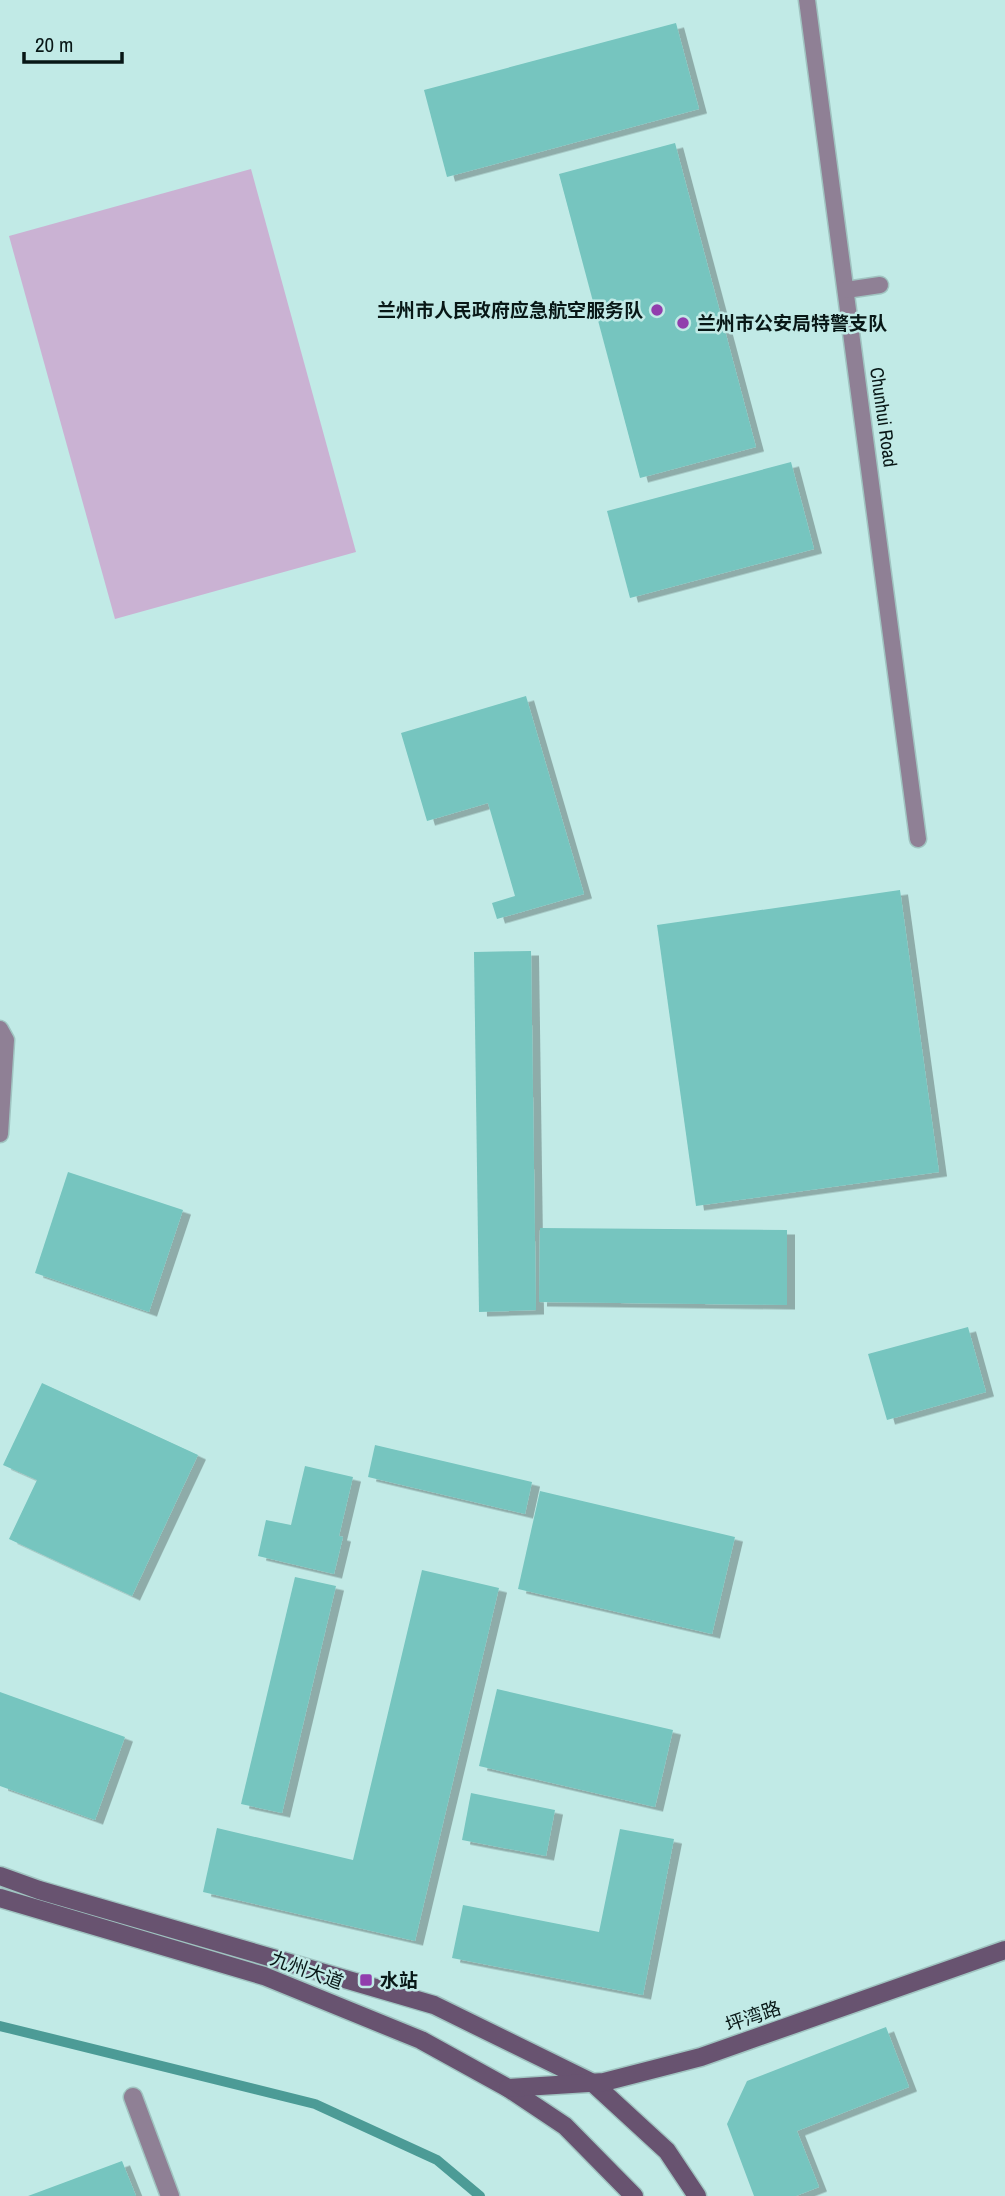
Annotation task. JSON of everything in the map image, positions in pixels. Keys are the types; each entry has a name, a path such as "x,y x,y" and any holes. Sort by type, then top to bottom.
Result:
{"main road":[{"path":"0,1876 38,1890 434,2005 593,2082 667,2151 697,2196"},
{"name":"九州大道","path":"0,1898 264,1976 337,2003 421,2040 508,2088 565,2126 634,2196"},
{"name":"坪湾路","path":"508,2088 593,2082 701,2057 1005,1950"}],"street":[{"path":"133,2097 170,2196"}],"lane":[{"name":"Chunhui Road","path":"807,0 918,839"},
{"path":"846,290 880,285"},
{"path":"0,1030 6,1040 0,1134"}],"shaded area":[{"path":"251,169 356,552 115,619 9,236"}],"building":[{"path":"676,23 699,109 447,177 424,90"},
{"name":"兰州市人民政府应急航空服务队","path":"675,143 756,447 640,478 559,174"},
{"path":"791,462 814,549 630,598 607,511"},
{"path":"526,696 584,894 497,919 492,903 515,896 488,803 427,821 401,733"},
{"path":"900,890 939,1172 696,1206 657,925"},
{"path":"531,951 536,1310 479,1312 474,952"},
{"path":"68,1172 183,1210 149,1312 35,1273"},
{"path":"540,1228 787,1230 787,1305 539,1302"},
{"path":"968,1327 986,1392 887,1420 868,1354"},
{"path":"42,1383 198,1455 132,1596 9,1539 37,1480 3,1465"},
{"path":"375,1445 532,1482 525,1514 368,1477"},
{"path":"305,1466 353,1477 339,1536 343,1537 334,1574 258,1556 266,1520 291,1525"},
{"path":"540,1491 735,1537 712,1634 518,1589"},
{"path":"422,1570 499,1588 415,1941 203,1892 217,1828 353,1860"},
{"path":"295,1577 336,1586 282,1813 241,1804"},
{"path":"497,1689 673,1730 655,1807 479,1766"},
{"path":"0,1692 125,1737 95,1820 0,1786"},
{"path":"471,1793 555,1810 546,1856 462,1840"},
{"path":"620,1829 674,1839 643,1995 452,1958 463,1905 599,1932"},
{"path":"886,2027 909,2087 797,2131 819,2187 796,2196 754,2196 727,2124 747,2081"},
{"path":"122,2161 136,2196 28,2196"}],"waterway":[{"path":"0,2026 315,2104 437,2160 480,2196"}],"place":[{"name":"兰州市人民政府应急航空服务队","path":"657,310"},
{"name":"兰州市公安局特警支队","path":"683,323"},
{"name":"水站","path":"366,1980"}]}
